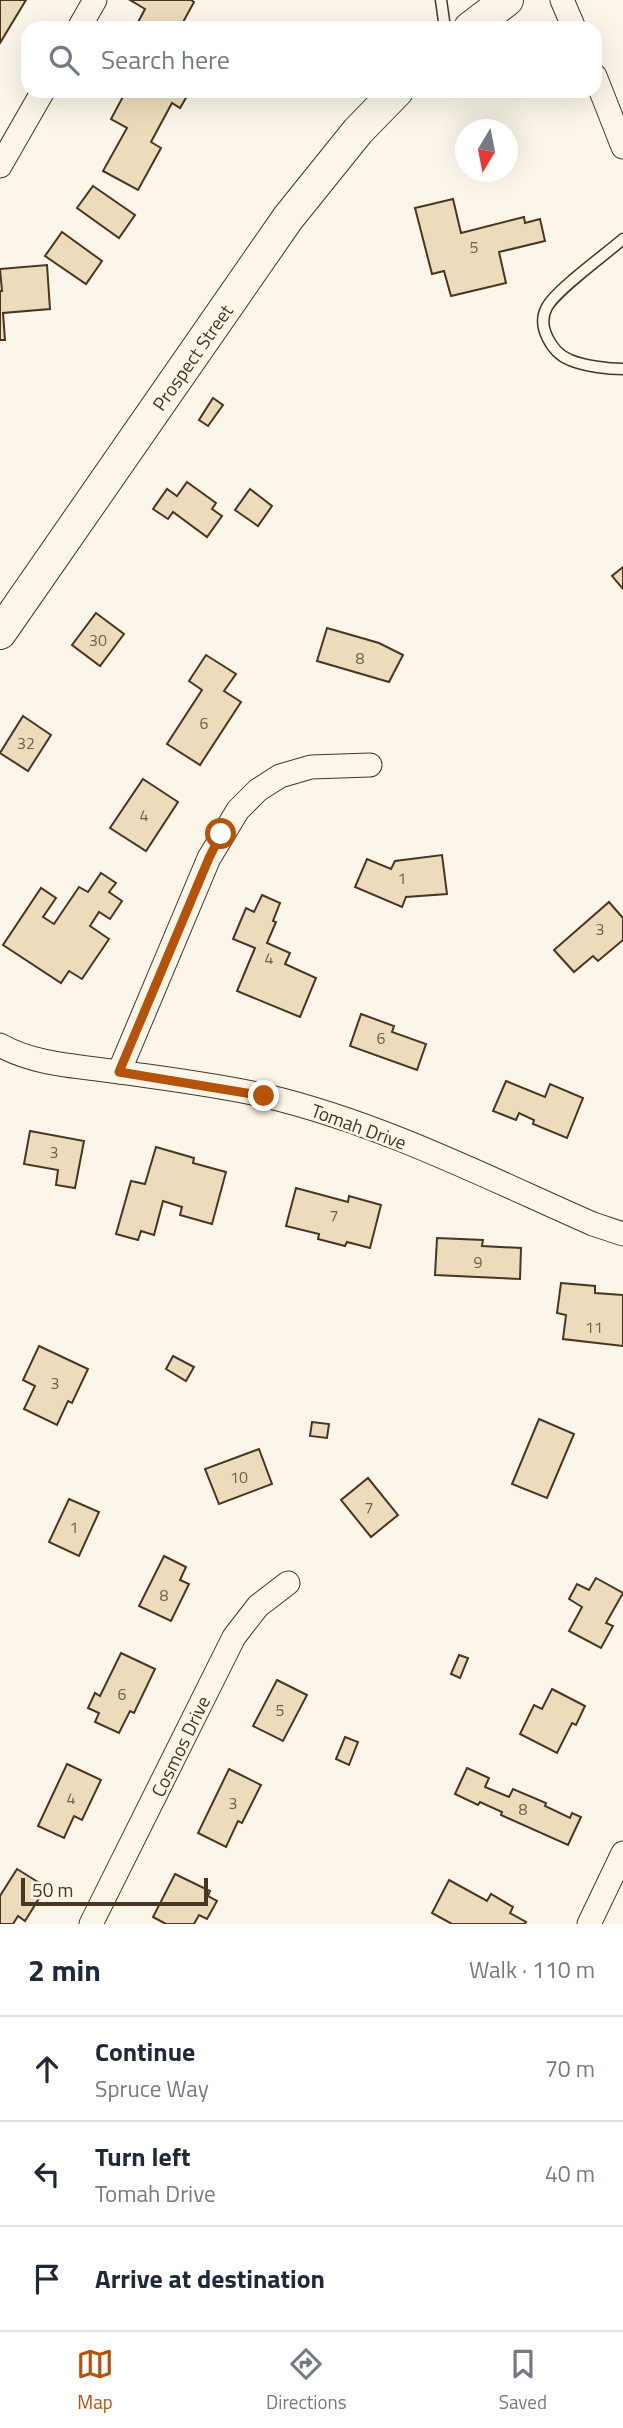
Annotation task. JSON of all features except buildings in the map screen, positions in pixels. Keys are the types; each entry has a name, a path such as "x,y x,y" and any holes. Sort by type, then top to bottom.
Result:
{"street":[{"path":"83,21 95,0"},
{"path":"479,21 506,0"},
{"path":"562,0 571,21"},
{"path":"602,94 623,147"},
{"path":"0,166 39,98"},
{"name":"Prospect Street","path":"0,633 288,218 358,131 390,98"},
{"path":"119,1072 209,858 238,810 258,790 280,776 311,767 370,765"},
{"name":"Tomah Drive","path":"0,1045 33,1058 64,1065 264,1096 319,1110 371,1128 593,1224 623,1234"},
{"name":"Cosmos Drive","path":"91,1924 234,1637 258,1606 288,1583"},
{"path":"589,1924 623,1853"}],"lane":[{"path":"441,0 444,21"},
{"path":"623,239 564,289 547,307 543,319 544,329 558,353 570,360 623,369"}],"route":[{"path":"221,834 119,1072 264,1096"}]}
